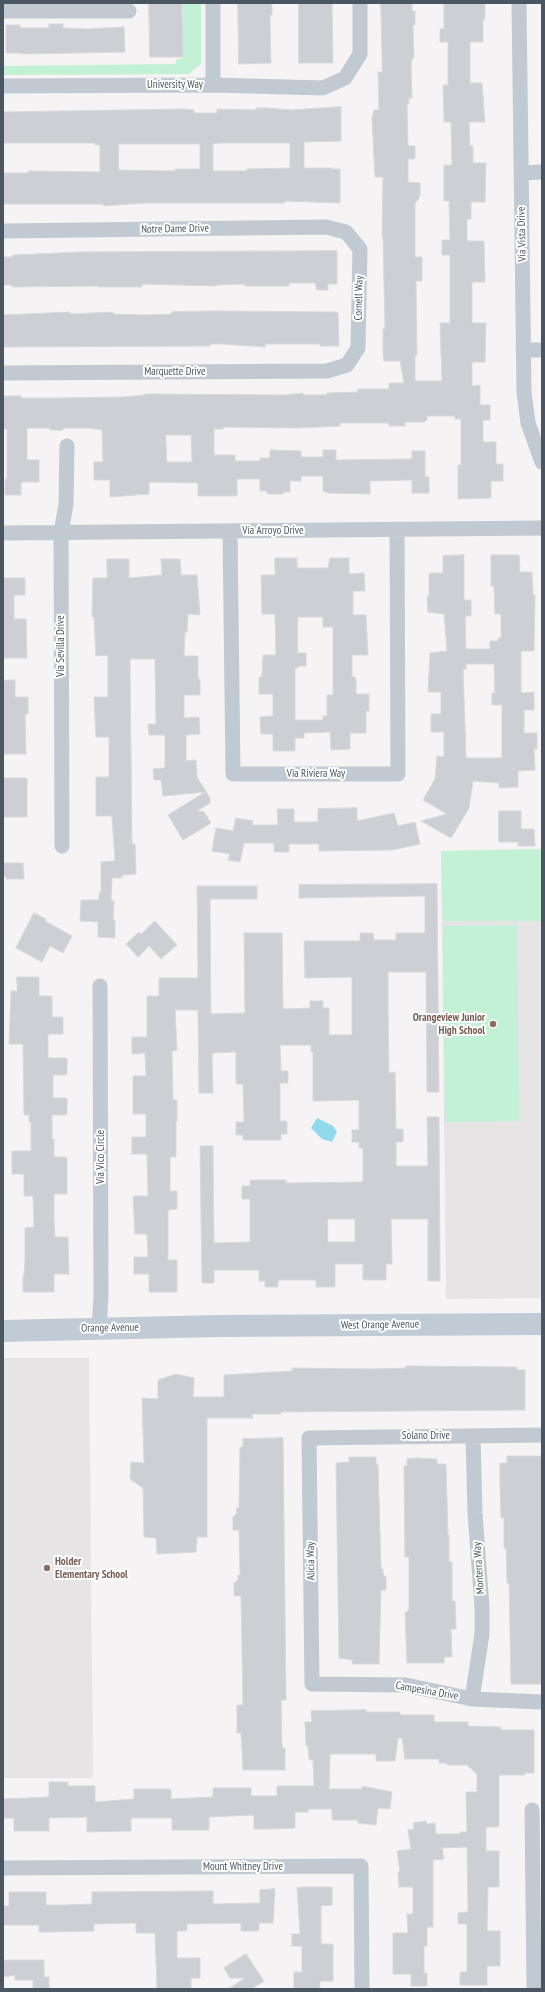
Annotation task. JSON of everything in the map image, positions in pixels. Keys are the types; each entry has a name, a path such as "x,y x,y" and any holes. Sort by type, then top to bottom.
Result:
{"main road":[{"name":"West Orange Avenue","path":"218,1326 542,1324"},
{"name":"Orange Avenue","path":"3,1331 218,1326"}],"street":[{"path":"55,11 72,3"},
{"path":"213,3 213,85"},
{"name":"University Way","path":"3,86 213,85 323,88 345,78 360,54 360,3"},
{"name":"Via Vista Drive","path":"519,3 524,392 528,424 542,462"},
{"path":"3,11 129,11"},
{"path":"521,172 542,172"},
{"name":"Notre Dame Drive","path":"3,231 326,228 346,232"},
{"name":"Cornell Way","path":"346,232 360,248 358,348 347,365"},
{"path":"523,350 542,350"},
{"name":"Marquette Drive","path":"3,373 328,371 347,365"},
{"name":"Via Sevilla Drive","path":"62,846 61,533 66,504 67,446"},
{"name":"Via Arroyo Drive","path":"3,533 542,528"},
{"name":"Via Riviera Way","path":"230,531 233,774 398,774 397,530"},
{"name":"Via Vico Circle","path":"99,1328 101,1298 100,986"},
{"name":"Solano Drive","path":"310,1438 542,1435"},
{"name":"Monterra Way","path":"472,1699 482,1634 482,1607 475,1513 474,1436"},
{"name":"Alicia Way","path":"310,1438 312,1684"},
{"name":"Campesina Drive","path":"312,1684 406,1685 472,1699 542,1702"},
{"path":"532,1810 538,1871 534,1989"},
{"name":"Mount Whitney Drive","path":"3,1868 361,1866 362,1989"}],"shaded area":[{"name":"Orangeview Junior High School","path":"542,849 542,1298 446,1299 441,851"},
{"name":"Holder Elementary School","path":"3,1358 89,1358 93,1778 3,1778"}],"green space":[{"path":"183,3 201,3 201,64 189,74 3,75 3,66 176,64 175,60 183,58"},
{"path":"542,849 542,921 443,921 441,851"},
{"path":"517,925 519,1121 445,1122 443,926"}],"water":[{"path":"317,1118 333,1126 337,1132 332,1142 322,1139 311,1128"}],"building":[{"path":"149,3 182,3 183,57 150,57"},
{"path":"238,3 272,3 272,15 270,15 271,63 239,64"},
{"path":"299,3 332,3 333,63 299,63"},
{"path":"381,3 412,3 412,11 415,11 415,25 413,25 414,58 412,58 411,67 412,98 409,98 409,104 407,104 408,146 415,146 415,159 408,159 408,182 420,183 420,196 415,204 415,257 422,257 422,281 416,281 417,355 415,355 415,381 442,381 440,323 450,323 450,255 442,255 442,240 450,240 449,201 444,201 444,165 452,165 451,122 444,122 443,85 448,85 448,42 440,42 440,29 444,29 444,3 485,3 483,42 470,42 470,83 482,83 485,122 469,122 470,146 473,146 473,163 486,163 485,202 471,202 471,219 467,219 467,241 484,241 485,282 472,282 472,323 486,323 485,362 472,362 472,386 480,385 480,405 490,405 490,420 483,420 483,442 496,442 496,464 503,464 503,481 491,481 491,498 458,499 458,465 461,465 461,419 455,419 455,416 427,416 427,420 424,422 405,422 405,426 389,426 389,423 340,423 340,426 297,428 223,427 223,429 214,429 214,455 235,455 235,461 260,461 260,458 270,458 270,450 301,451 301,457 323,457 323,450 336,450 336,460 412,459 412,451 425,451 425,477 429,477 429,493 412,493 412,480 370,481 370,494 328,493 323,491 323,476 301,476 301,481 290,481 290,492 283,492 283,494 267,494 267,491 260,491 260,479 237,479 237,496 198,496 198,483 149,482 149,494 110,497 110,480 94,480 94,462 103,462 102,430 88,428 63,428 63,430 50,430 50,428 27,428 27,460 39,460 39,482 21,482 21,495 5,495 5,479 7,479 7,429 3,429 3,396 21,396 21,398 55,398 123,397 145,394 285,395 303,393 303,395 327,395 327,393 358,392 358,389 389,389 389,383 404,383 400,361 384,361 383,353 383,329 385,329 382,237 383,177 375,177 372,118 374,110 379,110 378,72 382,72","holes":["166,435 191,435 192,462 167,462"]},
{"path":"49,24 63,24 63,28 87,29 124,27 125,52 6,53 6,25 20,25 20,28 49,28"},
{"path":"341,107 341,141 304,142 304,168 340,169 340,203 285,201 285,203 145,203 103,206 103,204 3,204 3,173 28,173 28,171 100,172 100,145 95,145 95,143 3,143 3,112 182,109 194,110 194,113 217,113 217,109 256,110 256,108 267,108 291,110","holes":["290,143 290,168 247,169 247,171 213,171 213,144","119,144 200,144 200,169 175,169 175,171 119,170"]},
{"path":"337,251 337,284 328,284 328,290 317,290 315,283 289,283 289,286 245,286 245,284 216,286 142,284 142,287 12,287 12,285 3,285 3,257 13,257 13,255 81,252"},
{"path":"113,312 113,314 146,315 172,314 172,312 336,312 338,313 339,346 320,346 320,344 265,344 265,347 210,344 210,346 3,347 3,315"},
{"path":"464,555 464,600 471,600 471,616 465,616 466,649 490,649 490,641 498,641 498,638 501,638 501,614 495,614 494,586 491,586 491,555 519,555 520,572 532,572 533,595 535,595 534,651 521,651 521,693 534,692 534,710 524,710 524,733 537,733 537,749 534,749 535,770 518,771 518,787 499,788 499,783 473,781 469,808 451,838 421,821 447,814 423,800 435,779 437,756 444,757 444,732 431,732 431,714 441,714 441,692 428,692 430,653 447,651 444,614 428,612 427,596 429,596 429,573 443,573 443,556","holes":["466,664 494,664 495,693 492,693 492,705 502,705 502,758 466,758 463,669 466,669"]},
{"path":"275,558 297,558 297,568 328,568 330,558 349,558 349,574 364,573 365,591 353,591 353,615 366,615 368,655 352,655 352,677 355,677 356,679 356,694 369,694 369,711 366,711 366,733 350,733 350,749 331,750 330,732 304,733 304,738 295,738 295,751 273,751 273,734 261,734 260,717 273,716 273,694 259,694 259,677 262,677 263,655 276,655 275,614 262,614 261,575 275,575","holes":["298,617 323,617 323,627 333,627 333,695 327,695 327,716 323,716 323,720 295,720 295,668 298,668 298,666 306,666 306,653 298,653"]},
{"path":"107,559 129,559 129,578 162,575 161,559 180,559 181,575 197,575 200,615 188,614 187,632 185,632 184,656 198,656 200,695 184,695 184,718 199,717 200,734 186,735 186,761 196,760 197,777 210,798 210,803 197,811 204,812 211,823 183,840 168,815 205,792 163,796 161,780 154,780 153,769 165,768 165,735 149,735 148,724 156,724 155,659 130,659 132,844 135,844 136,874 122,875 122,878 112,878 111,901 114,901 113,920 115,920 115,938 98,937 98,922 80,921 81,900 99,900 99,893 101,893 101,862 115,861 112,816 96,816 96,777 109,777 109,737 96,737 94,697 108,697 108,655 96,656 94,617 92,617 93,578 107,578"},
{"path":"3,578 25,578 25,595 14,595 14,619 26,619 27,658 3,658"},
{"path":"3,680 15,680 15,697 28,697 28,714 25,714 26,754 3,754"},
{"path":"3,778 27,778 27,817 3,817"},
{"path":"357,808 357,821 394,813 398,826 415,822 420,844 392,850 319,851 319,844 289,844 289,852 274,852 274,843 244,843 240,862 228,860 230,854 212,851 216,828 233,831 236,818 253,821 252,825 278,825 277,809 294,809 294,822 318,822 318,809"},
{"path":"499,811 521,811 521,829 534,829 535,846 518,846 518,842 499,842"},
{"path":"3,863 23,863 24,879 6,879 6,876 3,876"},
{"path":"437,884 439,1092 427,1092 426,972 388,972 388,1007 389,1073 395,1072 396,1129 403,1129 403,1142 396,1142 396,1166 428,1166 427,1117 439,1117 440,1281 428,1281 428,1219 391,1219 392,1264 386,1264 386,1280 363,1280 363,1264 335,1264 335,1287 316,1287 316,1280 278,1280 278,1287 265,1287 265,1281 259,1281 259,1270 214,1270 214,1283 202,1283 200,1146 213,1146 214,1243 250,1242 250,1199 242,1199 242,1186 250,1186 250,1180 286,1180 286,1183 363,1182 363,1148 359,1148 359,1142 352,1142 352,1130 359,1130 359,1100 313,1101 313,1052 311,1052 311,1045 280,1045 281,1071 288,1071 288,1083 280,1083 280,1121 287,1121 287,1134 281,1134 281,1140 243,1140 243,1135 236,1135 236,1122 244,1122 243,1084 236,1084 236,1052 212,1053 213,1093 199,1093 198,1010 175,1010 177,1050 172,1051 173,1100 177,1100 177,1121 176,1157 170,1157 170,1191 177,1191 177,1209 168,1210 168,1260 177,1260 177,1292 149,1292 149,1274 134,1274 134,1257 148,1257 147,1234 135,1234 133,1196 148,1196 147,1154 132,1154 132,1137 146,1137 146,1114 133,1114 133,1076 146,1076 145,1053 132,1054 132,1037 147,1037 147,996 159,996 159,978 198,978 197,886 257,886 257,899 210,899 211,1014 245,1013 244,933 282,933 283,1009 310,1008 310,1001 323,1001 323,1008 329,1008 329,1035 352,1035 352,977 305,978 304,941 360,941 360,933 373,933 374,940 396,940 396,933 425,933 425,896 299,898 299,885","holes":["328,1219 355,1219 355,1242 328,1242"]},
{"path":"34,913 72,936 63,953 50,946 42,962 16,948"},
{"path":"155,921 177,945 161,959 149,946 138,957 126,944 139,932 141,934"},
{"path":"17,977 39,977 39,996 52,996 52,1017 63,1017 63,1034 48,1034 48,1058 67,1058 67,1075 53,1075 53,1098 67,1098 67,1115 52,1115 52,1139 54,1139 54,1157 67,1157 67,1194 54,1194 54,1219 55,1237 68,1237 69,1274 54,1274 54,1292 23,1292 25,1228 34,1227 33,1196 24,1196 24,1174 12,1174 12,1151 31,1151 31,1122 29,1122 29,1115 24,1115 23,1044 9,1044 11,991 17,991"},
{"path":"406,1366 517,1367 517,1370 525,1370 525,1410 281,1412 281,1414 252,1414 253,1418 207,1418 207,1537 197,1537 196,1552 157,1554 156,1538 144,1537 143,1488 130,1479 131,1462 144,1463 142,1398 158,1399 158,1380 176,1374 194,1378 193,1397 224,1397 224,1375 292,1371 292,1368 372,1369 406,1368"},
{"path":"283,1438 286,1700 281,1700 282,1748 285,1748 285,1770 243,1770 241,1733 237,1733 237,1705 243,1705 241,1596 234,1596 234,1583 238,1580 238,1575 240,1575 239,1530 233,1530 233,1517 237,1513 236,1508 239,1508 240,1447 243,1447 243,1439"},
{"path":"507,1456 542,1456 542,1684 511,1684 509,1583 507,1583 506,1548 504,1548 504,1518 501,1518 500,1485 500,1463 507,1463"},
{"path":"349,1457 376,1457 376,1465 378,1465 381,1569 383,1569 383,1574 386,1577 386,1590 381,1590 379,1664 352,1664 352,1660 339,1658 336,1463 349,1462"},
{"path":"407,1459 437,1459 437,1464 446,1464 449,1562 452,1562 452,1601 455,1601 456,1629 451,1629 452,1657 444,1657 444,1663 407,1663 405,1613 409,1610 409,1557 405,1557 404,1466 407,1466"},
{"path":"366,1710 366,1712 400,1712 400,1715 434,1715 434,1722 468,1722 468,1726 501,1727 501,1730 534,1730 534,1773 525,1773 525,1775 499,1775 499,1827 486,1827 486,1851 499,1851 499,1887 488,1887 487,1931 500,1931 500,1966 487,1966 487,1985 460,1985 460,1972 467,1972 467,1924 458,1924 458,1913 468,1912 467,1847 442,1848 444,1859 433,1860 433,1927 427,1927 427,1946 424,1946 424,1973 427,1973 427,1986 411,1986 411,1974 393,1974 393,1933 408,1933 407,1914 413,1914 413,1887 399,1887 398,1872 400,1872 397,1851 411,1849 408,1830 414,1829 413,1823 426,1821 427,1824 435,1823 436,1834 460,1834 460,1832 467,1832 466,1792 477,1792 477,1774 467,1765 447,1765 447,1763 439,1763 439,1759 405,1759 402,1738 398,1738 395,1761 376,1761 376,1754 330,1754 329,1789 362,1789 362,1786 392,1792 390,1809 378,1808 376,1825 358,1823 358,1820 332,1820 332,1809 308,1809 308,1812 295,1812 295,1828 269,1829 254,1829 254,1815 209,1817 209,1830 172,1830 172,1818 131,1818 131,1831 87,1832 87,1817 49,1818 49,1831 14,1831 14,1818 3,1818 3,1799 49,1797 49,1782 68,1782 68,1786 95,1786 95,1802 134,1799 134,1789 171,1789 171,1799 213,1797 213,1788 251,1788 251,1796 277,1796 277,1786 314,1786 313,1760 310,1760 309,1758 308,1746 306,1746 305,1722 312,1722 311,1711"},
{"path":"332,1887 332,1905 321,1906 321,1944 333,1944 333,1981 320,1981 320,1989 294,1989 294,1972 302,1972 302,1946 292,1946 292,1934 300,1934 297,1888"},
{"path":"275,1889 273,1923 259,1923 259,1931 241,1931 241,1923 187,1924 187,1931 177,1931 177,1958 200,1958 200,1978 191,1978 191,1989 157,1989 155,1933 136,1933 136,1923 94,1924 94,1931 53,1932 39,1932 39,1925 3,1925 3,1906 9,1906 9,1892 46,1892 46,1905 64,1905 92,1904 92,1892 213,1891 213,1904 260,1903 260,1890"},
{"path":"246,1954 264,1981 251,1989 228,1989 245,1978 230,1978 224,1968"},
{"path":"3,1960 44,1960 44,1977 49,1977 49,1989 33,1989 33,1980 15,1980 15,1975 3,1977"}],"place":[{"name":"Orangeview Junior High School","path":"493,1024"},
{"name":"Holder Elementary School","path":"47,1568"}]}
